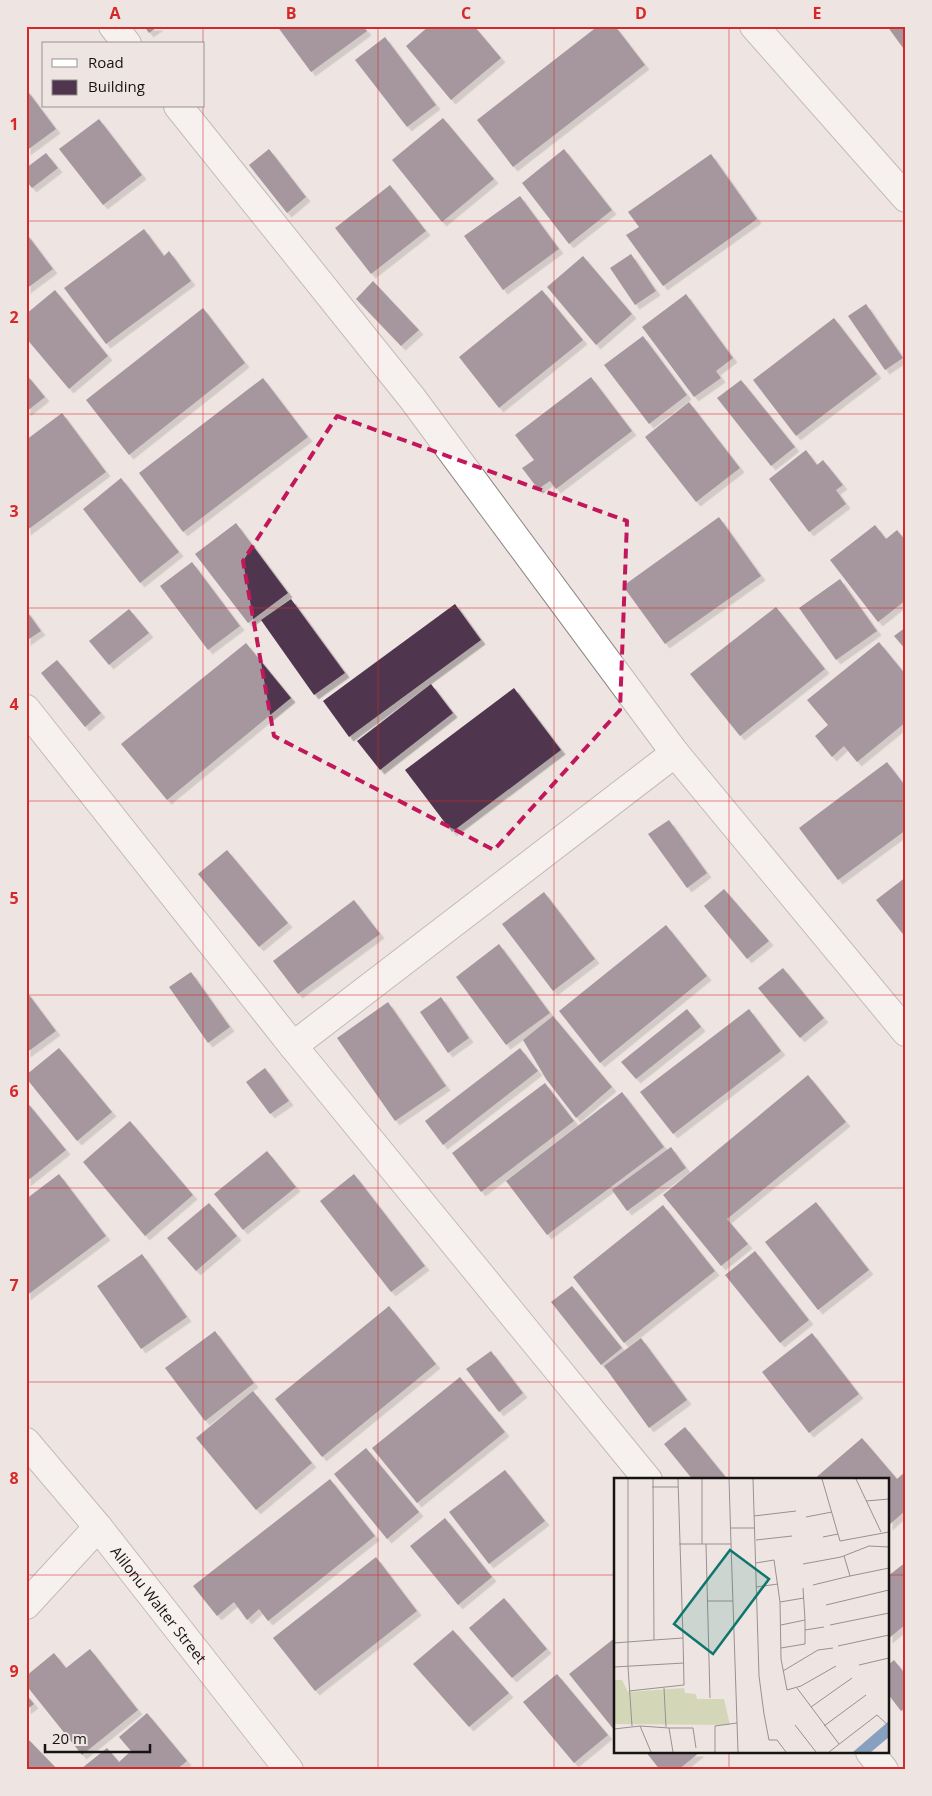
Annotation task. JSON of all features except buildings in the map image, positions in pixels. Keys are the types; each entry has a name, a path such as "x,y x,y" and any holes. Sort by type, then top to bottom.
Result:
{"street":[{"path":"113,26 126,42"},
{"path":"754,26 906,198"},
{"path":"180,108 412,398 675,753 906,1032"},
{"path":"26,709 293,1046 646,1478"},
{"path":"293,1046 675,753"},
{"name":"Alilonu Walter Street","path":"26,1442 98,1527 289,1770"},
{"path":"26,1605 98,1527"},
{"path":"872,1754 884,1770"}],"highlighted area":[{"path":"337,416 627,521 620,710 494,850 274,736 243,561"}]}
